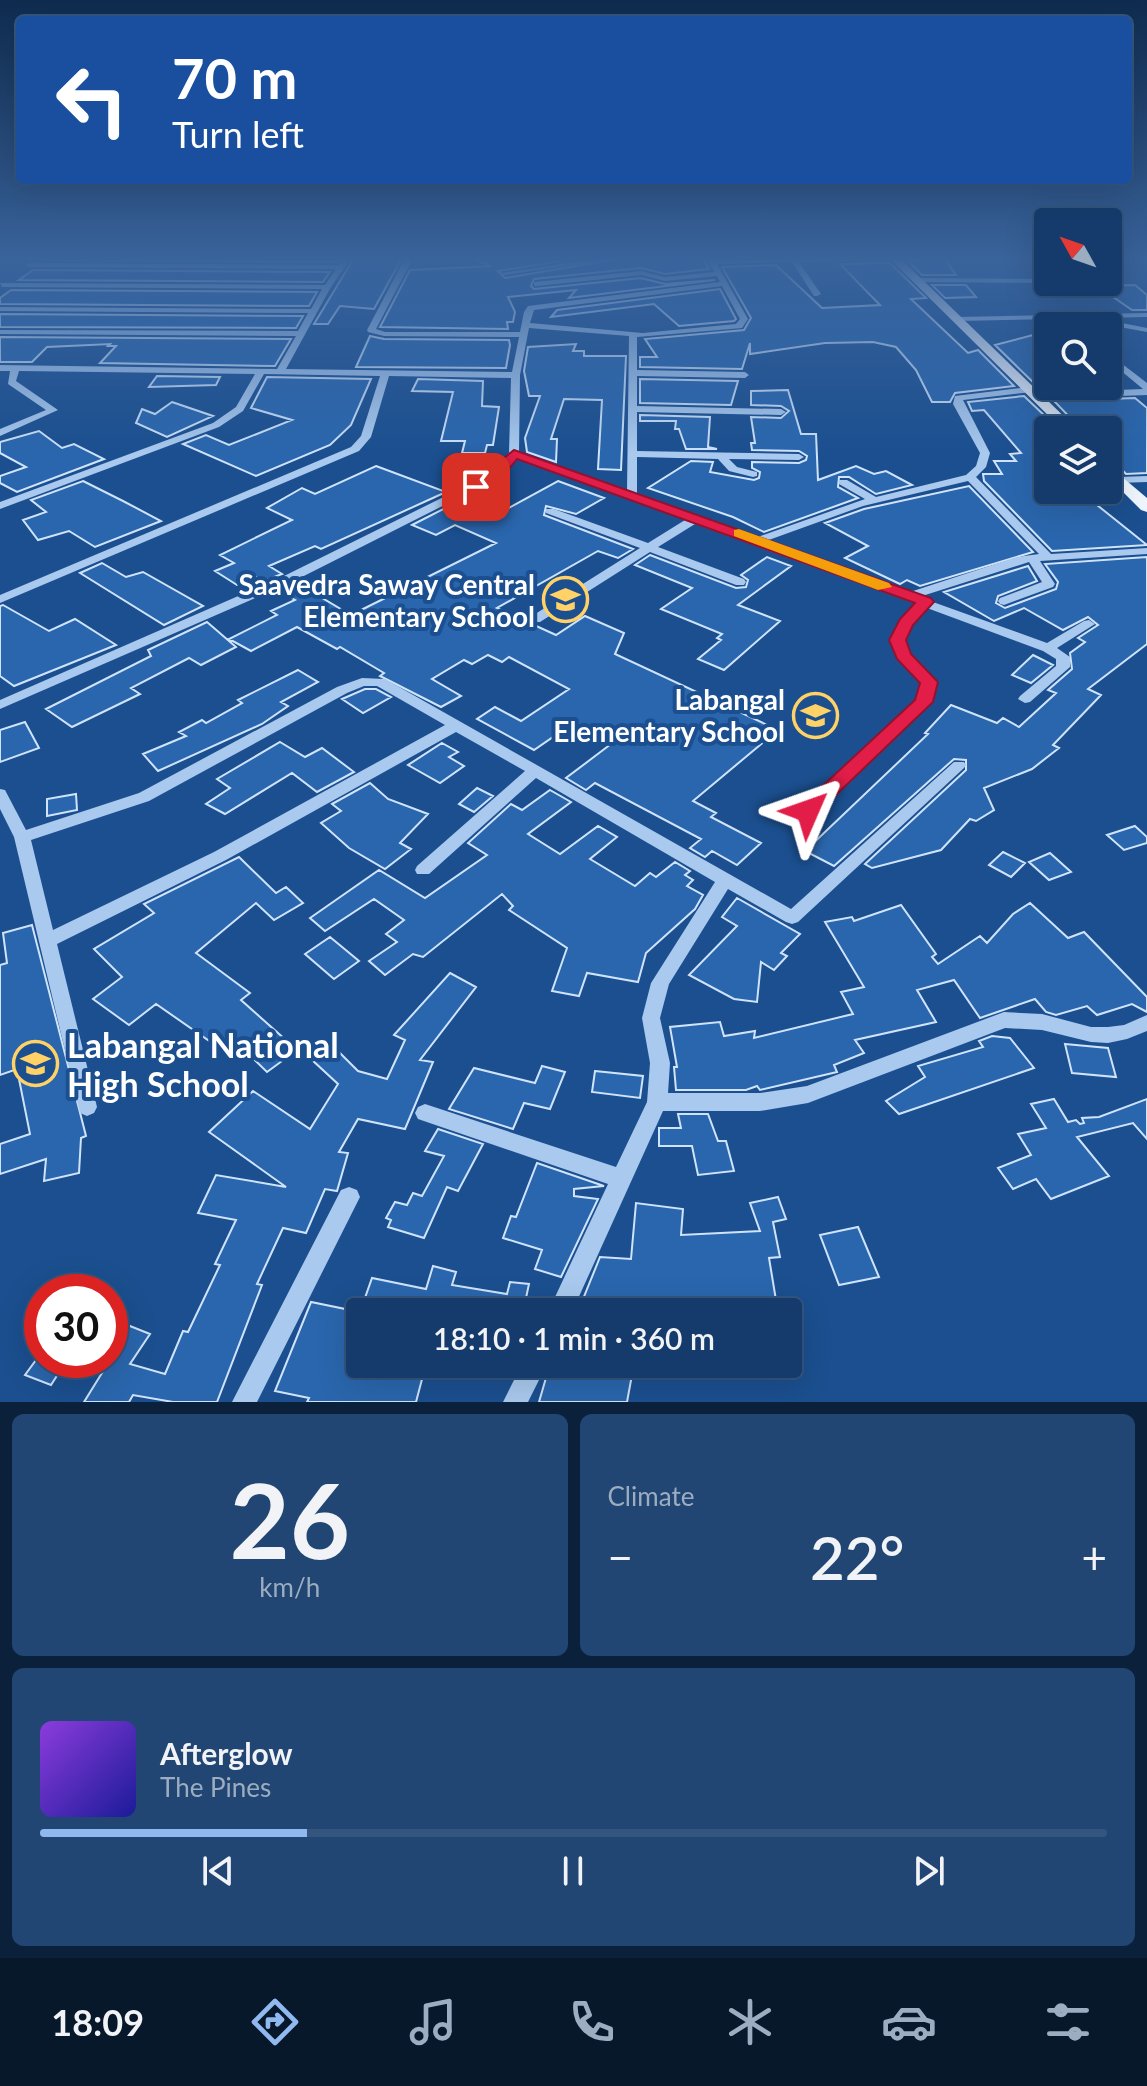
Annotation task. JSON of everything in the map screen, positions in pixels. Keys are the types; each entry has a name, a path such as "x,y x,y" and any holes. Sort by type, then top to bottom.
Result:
{"main road":[{"path":"961,323 1056,416"},
{"path":"1122,483 1147,507"}],"street":[{"path":"280,372 307,323"},
{"path":"374,323 371,330 384,334 525,330 633,335 741,323"},
{"path":"0,705 288,579 454,499 490,478 514,454 516,375 526,323"},
{"path":"1103,323 1130,325 1147,330"},
{"path":"0,332 303,334"},
{"path":"632,496 633,335"},
{"path":"0,368 516,375"},
{"path":"0,433 53,410 11,382 15,368"},
{"path":"1122,368 1147,390"},
{"path":"0,506 216,425 240,409 261,372"},
{"path":"0,599 355,449 366,437 386,372"},
{"path":"633,373 745,375"},
{"path":"759,540 874,500 970,477 981,467 985,453 957,400 1032,393 1147,390"},
{"path":"633,409 781,412"},
{"path":"514,454 759,540 1048,648 1065,662 1025,699"},
{"path":"632,454 799,457"},
{"path":"721,456 733,469 753,474"},
{"path":"1122,475 1147,479"},
{"path":"970,477 1047,556"},
{"path":"843,482 874,500"},
{"path":"550,511 740,582"},
{"path":"536,619 696,518"},
{"path":"909,596 998,564 1047,556 1147,551"},
{"path":"1004,601 1049,584 1032,558"},
{"path":"808,811 924,702 929,682 903,656 898,640 905,623 926,602"},
{"path":"1048,648 1089,624"},
{"path":"22,837 144,797 362,682 380,682 792,918 959,765"},
{"path":"47,941 220,856 455,726"},
{"path":"423,870 533,772"},
{"path":"0,794 22,837 87,1107"},
{"path":"567,1298 657,1102 660,1063 651,1018 660,983 725,880"},
{"path":"657,1102 760,1102 808,1094 1004,1020 1028,1019 1104,1037 1125,1035 1147,1023"},
{"path":"425,1113 622,1179"},
{"path":"244,1402 349,1197"},
{"path":"515,1402 528,1378"}],"building":[{"path":"0,323 299,323 296,328 0,327"},
{"path":"382,323 507,323 508,329 380,327"},
{"path":"676,323 707,323 679,326"},
{"path":"748,323 937,323 968,353 978,350 1014,386 955,393 950,402 932,402 916,370 896,347 873,342 825,343 750,354 750,343 742,369 640,367 640,357 657,357 645,339 744,330"},
{"path":"1034,335 1034,383 995,345"},
{"path":"370,336 384,339 509,340 510,345 506,368 356,367"},
{"path":"0,337 291,339 275,366 100,363 116,346 108,346 110,344 47,347 32,362 0,362"},
{"path":"576,344 573,351 584,351 584,356 626,356 621,470 598,469 602,400 564,399 551,439 557,439 556,462 527,452 525,438 540,396 529,396 524,371 528,347"},
{"path":"157,376 220,377 216,385 149,387"},
{"path":"267,377 371,379 351,425 330,445 256,476 183,444 206,435 229,445 292,420 251,408"},
{"path":"418,379 483,381 482,406 499,407 493,445 487,445 485,453 462,453 465,441 441,441 453,392 412,391"},
{"path":"640,379 738,381 731,405 640,403"},
{"path":"788,390 801,434 816,434 818,480 856,466 874,474 886,471 912,485 876,494 849,477 839,477 838,487 858,498 764,532 733,517 648,488 691,461 713,462 710,472 754,480 759,478 760,472 752,468 752,462 799,463 806,460 807,456 799,451 752,450 751,443 755,443 751,417 781,418 789,411 781,406 751,405 751,391"},
{"path":"1024,396 1045,416 1034,416 1034,504 1096,504 1147,545 1052,551 984,481 983,474 1002,474 994,461 1016,461 1010,454 1021,453 984,410 972,411 968,402"},
{"path":"1135,398 1147,408 1147,473 1126,474 1122,470 1122,416 1068,416 1054,401"},
{"path":"172,402 213,416 167,437 136,423 142,409 155,414"},
{"path":"640,415 710,417 708,447 717,449 686,449 679,429 675,429 676,421 640,421"},
{"path":"39,431 62,448 74,444 104,459 17,492 0,483 0,476 26,467 0,453 0,442"},
{"path":"376,466 446,492 321,549 315,546 269,566 282,574 264,581 256,577 237,585 215,571 234,563 220,555 292,520 267,508 302,488 315,494"},
{"path":"83,481 161,521 95,547 69,531 38,540 23,520 46,512 31,500"},
{"path":"558,481 604,498 576,514 546,506 544,515 633,549 618,558 598,551 497,608 556,635 585,616 624,633 615,654 778,730 693,801 716,813 711,817 761,843 737,865 712,851 705,857 690,848 701,839 595,783 586,790 566,778 611,744 572,724 534,750 477,719 495,707 521,721 569,689 509,657 502,662 488,655 472,664 464,660 432,679 461,696 441,707 380,676 384,673 340,647 337,649 297,627 251,651 229,639 277,615 271,611 295,600 279,591 297,583 351,615 496,543 455,525 436,535 412,525 463,499 505,510"},
{"path":"969,486 1033,552 920,586 907,580 900,584 845,558 868,546 825,523 864,509"},
{"path":"650,555 736,588 746,587 748,580 741,575 767,557 791,566 738,605 780,621 724,670 698,659 721,640 717,638 722,634 661,609 692,588 635,565"},
{"path":"1147,557 1147,644 1088,689 1101,695 1053,745 1059,748 1032,769 984,788 994,810 976,821 970,819 941,850 872,868 865,864 966,770 966,760 954,759 834,866 805,851 928,734 925,733 951,705 997,723 1003,718 1019,727 1056,693 1048,690 1072,669 1070,653 1085,642 1078,638 1098,625 1088,617 1063,630 1024,608 994,621 944,592 1028,566 1037,581 998,596 996,603 1005,608 1056,589 1058,582 1045,564"},
{"path":"102,563 126,577 143,572 203,606 164,625 80,573"},
{"path":"0,606 49,631 75,619 116,645 14,686 0,676"},
{"path":"207,622 236,647 201,665 189,658 131,688 140,694 72,727 46,709 151,656 148,650"},
{"path":"1033,655 1053,665 1031,683 1012,675"},
{"path":"298,670 318,682 281,702 288,706 262,724 158,771 143,754 186,736 179,732 202,720 206,723 242,703 238,700"},
{"path":"365,689 376,689 391,697 363,713 342,699"},
{"path":"25,722 39,748 0,762 0,730"},
{"path":"280,742 305,757 322,748 354,772 317,792 292,773 225,814 206,804 230,788 217,779"},
{"path":"442,743 458,752 449,757 464,766 440,783 408,765"},
{"path":"370,783 388,799 428,814 400,843 411,849 385,869 349,848 321,823 341,811 332,804"},
{"path":"477,788 493,796 474,812 459,804"},
{"path":"550,790 571,802 528,834 560,854 598,826 617,837 590,859 635,886 650,873 656,877 675,862 690,871 685,875 693,880 687,886 703,895 695,909 646,953 638,982 587,973 579,996 552,991 567,948 509,910 513,906 502,894 423,957 413,954 385,975 369,961 397,942 386,934 404,920 374,899 325,931 310,918 379,870 425,898 487,855 468,843 511,804 522,810"},
{"path":"76,794 77,810 47,816 47,799"},
{"path":"1135,826 1147,837 1147,843 1124,850 1107,835"},
{"path":"1003,852 1025,863 1011,877 989,865"},
{"path":"1050,853 1071,872 1049,880 1029,862"},
{"path":"239,857 276,893 286,887 303,903 274,920 256,903 196,953 250,993 241,1000 297,1050 267,1072 239,1045 228,1054 156,1004 129,1025 93,999 122,977 94,949 154,913 144,904"},
{"path":"737,898 800,934 781,953 787,956 774,970 761,962 757,1002 734,999 689,975 737,926 722,917"},
{"path":"1030,903 1068,938 1084,932 1147,997 1147,1012 1132,1004 1097,1015 1087,1006 1056,1015 1046,1012 1035,999 980,1018 954,980 917,990 936,1022 855,1040 864,1053 834,1065 837,1072 760,1090 757,1086 746,1090 676,1090 674,1067 677,1067 670,1027 720,1022 724,1036 755,1031 754,1038 853,1014 841,992 864,987 825,922 852,917 854,921 901,905 936,954 932,957 938,964 980,936 987,943 1013,914"},
{"name":"Labangal National High School","path":"32,925 86,1136 81,1138 79,1173 44,1181 46,1159 0,1174 0,1144 30,1134 17,1069 0,1075 0,965 7,963 3,933"},
{"path":"330,937 359,961 334,979 305,954"},
{"path":"450,973 476,987 420,1060 433,1062 405,1129 358,1119 339,1152 348,1153 337,1191 325,1189 306,1233 283,1228 257,1284 262,1285 217,1402 173,1402 133,1395 129,1402 84,1402 99,1378 128,1378 128,1325 150,1334 130,1364 165,1374 183,1331 188,1332 220,1265 215,1264 236,1220 198,1213 216,1175 286,1187 209,1132 253,1091 310,1129 338,1084 311,1059 331,1044 358,1071 387,1079 405,1040 394,1035"},
{"path":"992,1036 1010,1038 1034,1068 899,1114 886,1101 925,1077 918,1066 983,1047 979,1041"},
{"path":"1065,1044 1108,1048 1116,1077 1072,1073"},
{"path":"542,1066 565,1072 550,1109 524,1103 513,1129 449,1109 474,1068 535,1083"},
{"path":"595,1071 643,1076 640,1098 592,1092"},
{"path":"1054,1099 1068,1122 1076,1120 1080,1124 1084,1123 1082,1118 1099,1117 1147,1099 1147,1139 1133,1123 1077,1137 1109,1176 1051,1199 1036,1179 1013,1189 998,1168 1031,1155 1018,1134 1046,1128 1031,1104"},
{"path":"678,1114 708,1114 718,1141 726,1141 734,1171 698,1175 692,1146 659,1146 659,1128 681,1128"},
{"path":"438,1129 483,1144 458,1191 447,1187 424,1238 388,1227 391,1220 386,1218 395,1202 407,1205 413,1193 422,1196 444,1156 425,1151"},
{"path":"537,1163 604,1186 574,1189 574,1196 598,1199 561,1277 535,1269 542,1250 503,1238 511,1216 516,1217"},
{"path":"778,1197 786,1219 773,1222 780,1257 769,1258 776,1298 583,1298 600,1257 631,1259 636,1203 683,1209 681,1235 760,1231 750,1203"},
{"path":"858,1227 879,1277 839,1285 820,1235"},
{"path":"433,1266 456,1272 452,1285 507,1294 510,1282 529,1284 526,1298 365,1298 372,1278 426,1289"},
{"path":"311,1302 346,1309 346,1378 422,1378 416,1402 307,1402 309,1398 275,1391"},
{"path":"33,1378 55,1378 51,1385"},
{"path":"546,1378 631,1378 627,1402 539,1402"}],"slow traffic":[{"path":"739,533 884,587"}],"place":[{"name":"Saavedra Saway Central Elementary School","path":"566,600"},
{"name":"Labangal Elementary School","path":"816,715"},
{"name":"Labangal National High School","path":"36,1064"}],"route":[{"path":"476,487 503,469 514,454 926,602 899,631 898,640 903,656 929,682 924,702 808,811"}]}
